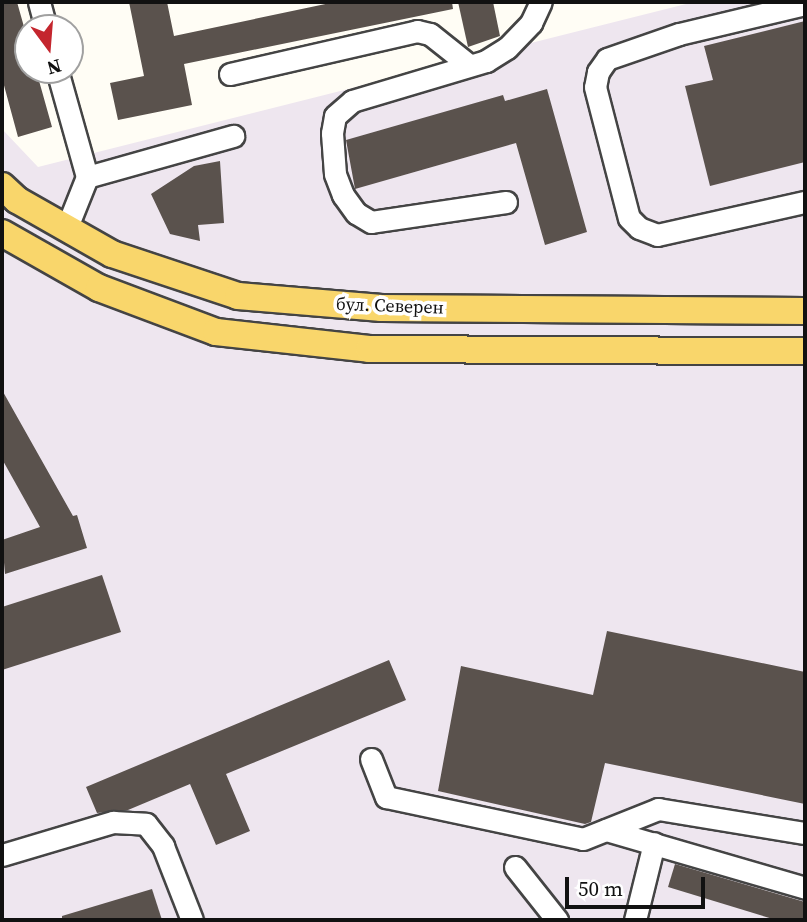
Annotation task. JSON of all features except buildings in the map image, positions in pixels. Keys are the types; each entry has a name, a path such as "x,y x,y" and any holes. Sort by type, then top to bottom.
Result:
{"main road":[{"name":"бул. Северен","path":"2,186 66,228 113,254 238,296 382,308 805,311"},
{"path":"2,233 99,288 216,332 369,349 805,351"}],"street":[{"path":"506,201 371,222 356,213 335,174 335,116 352,101 469,65 507,48 531,23 541,2"},
{"path":"805,4 679,34 607,59 595,87 629,218 639,228 657,235 805,202"},
{"path":"230,74 417,31 430,34 469,65"},
{"path":"61,84 87,177 66,228"},
{"path":"87,177 233,136"},
{"path":"371,759 386,797 583,839 658,809 805,833"},
{"path":"2,856 113,822 146,824 163,846 192,920"},
{"path":"606,830 805,888"},
{"path":"635,920 654,843"},
{"path":"515,867 557,920"}],"shaded area":[{"path":"694,2 805,2 805,920 2,920 2,129 38,167"}]}
